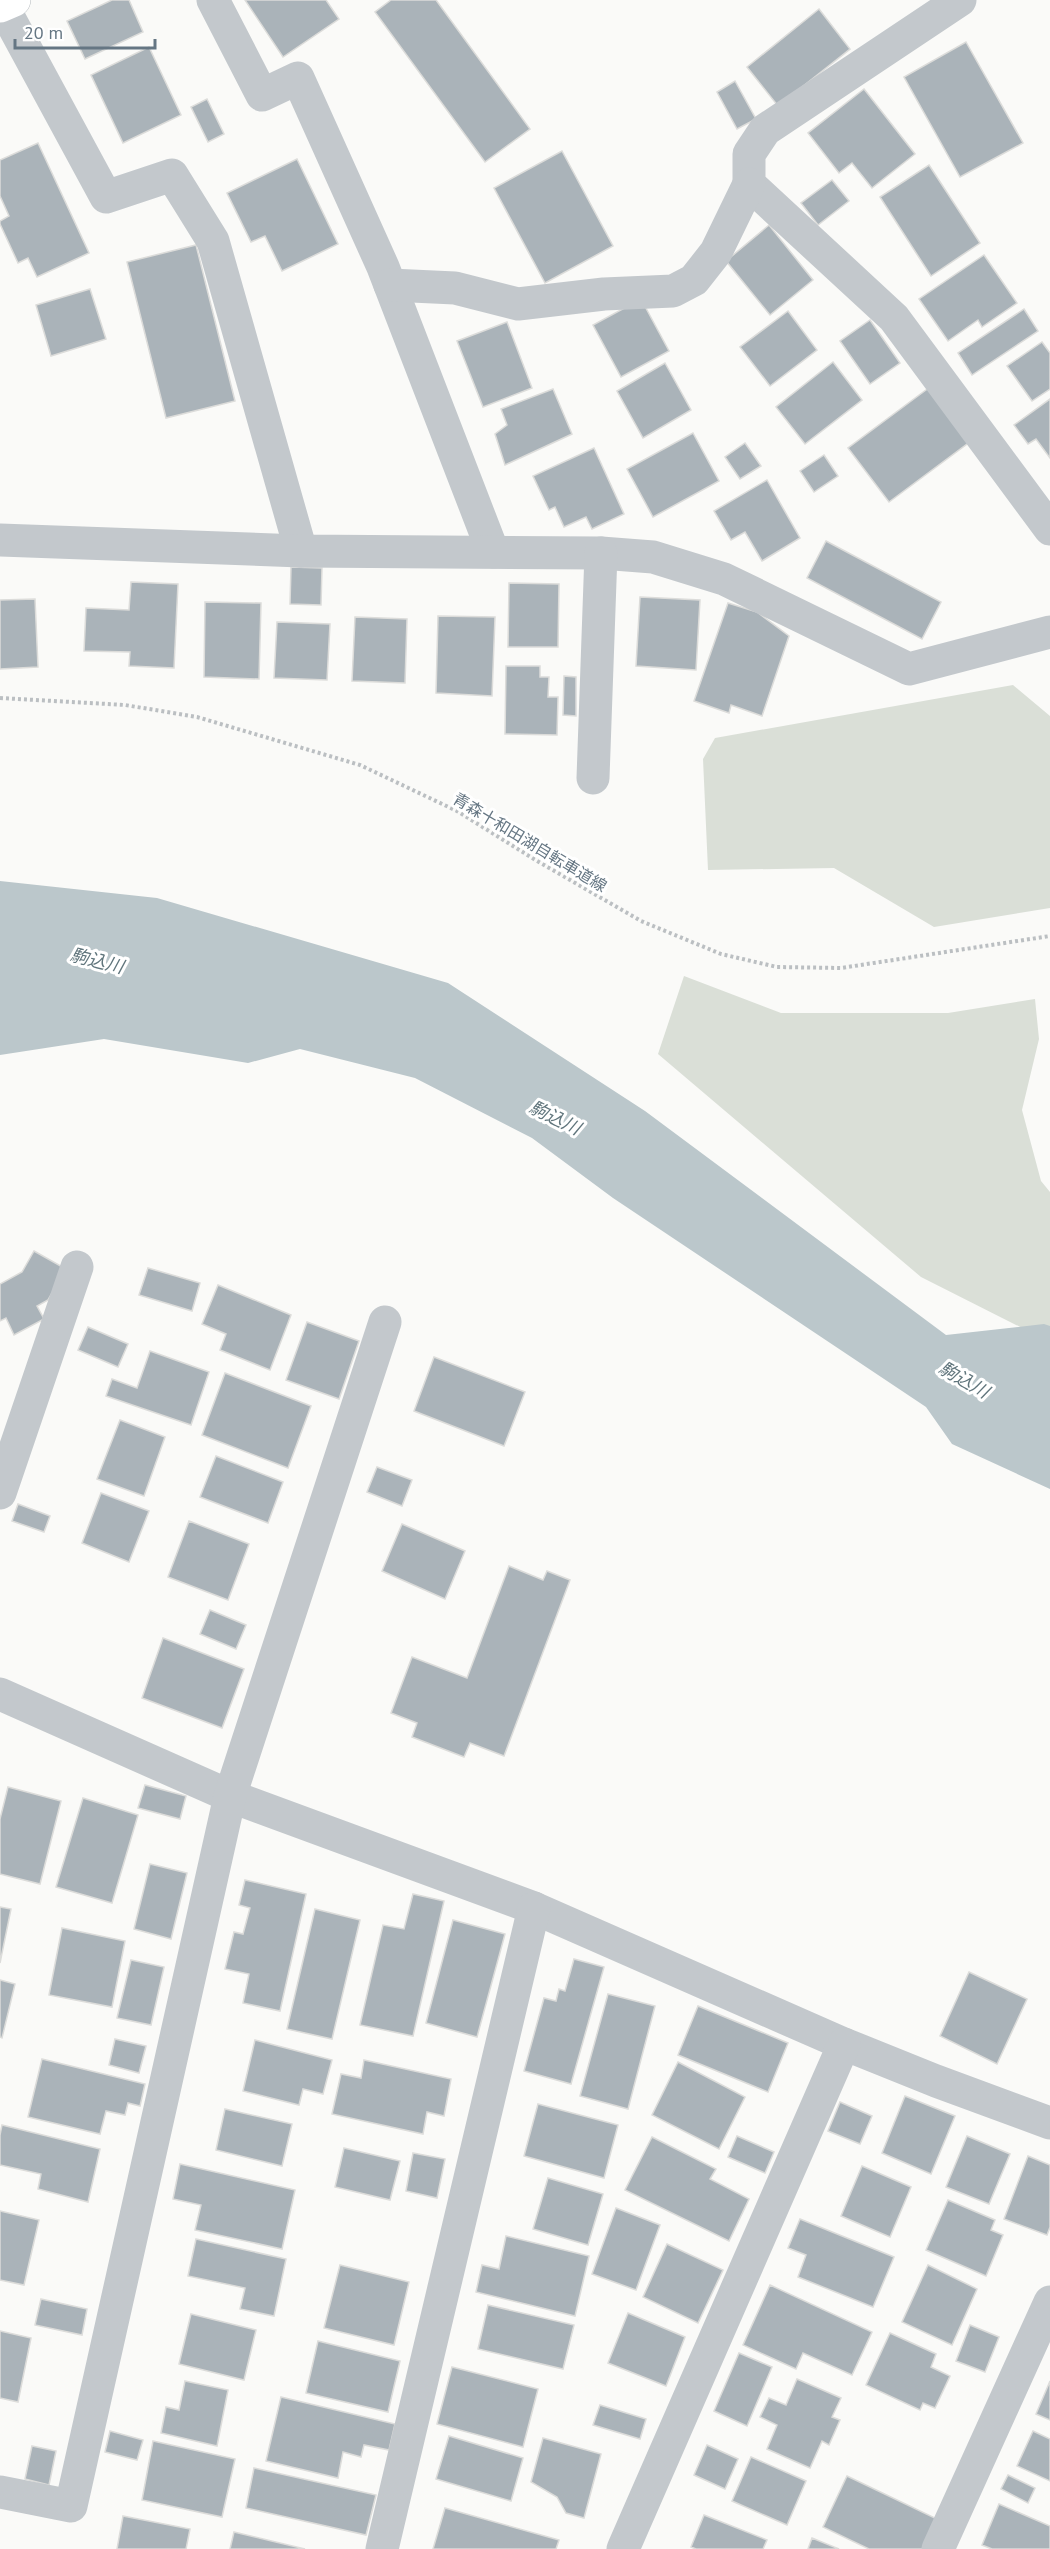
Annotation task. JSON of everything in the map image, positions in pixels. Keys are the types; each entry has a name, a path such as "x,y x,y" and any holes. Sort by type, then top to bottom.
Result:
{"street":[{"path":"213,0 262,95 298,78 387,276 493,552"},
{"path":"387,276 455,288 518,304 604,294 673,291 694,280 716,252 749,184 749,154 765,130 960,0"},
{"path":"5,3 106,197 172,175 213,241 301,551"},
{"path":"749,184 894,318 1050,529"},
{"path":"1,535 301,551 602,553 653,557 724,579 909,669 1050,632"},
{"path":"593,778 602,553"},
{"path":"0,1493 76,1267"},
{"path":"0,2492 71,2506 230,1796 385,1322"},
{"path":"0,1695 230,1796 534,1908 844,2044 1050,2123"},
{"path":"382,2549 534,1908"},
{"path":"623,2549 844,2044"},
{"path":"938,2549 1050,2302"}],"path":[{"name":"青森十和田湖自転車道線","path":"0,698 125,705 197,717 360,765 457,811 640,921 721,954 777,967 841,968 1050,936"}],"shaded area":[{"path":"1013,685 1050,716 1050,908 934,927 834,868 708,870 703,759 715,738"},
{"path":"684,976 781,1013 948,1013 1035,999 1039,1039 1022,1110 1041,1181 1050,1192 1050,1342 921,1277 658,1054"}],"water":[{"name":"駒込川","path":"0,881 157,898 448,983 645,1111 946,1335 1044,1324 1050,1326 1050,1489 952,1444 926,1407 613,1198 532,1138 415,1078 300,1049 248,1063 104,1039 0,1055"}],"building":[{"path":"112,0 129,0 143,32 85,59 67,21"},
{"path":"245,0 326,0 339,19 283,57"},
{"path":"391,0 436,0 530,129 485,162 375,12"},
{"path":"819,9 850,49 778,106 747,67"},
{"path":"966,42 1023,143 960,177 904,77"},
{"path":"149,47 181,115 123,143 91,75"},
{"path":"735,81 756,119 737,129 717,92"},
{"path":"864,89 915,154 872,188 852,163 839,173 808,133"},
{"path":"207,99 224,134 208,142 191,107"},
{"path":"38,143 89,253 37,277 28,258 18,263 0,224 0,221 9,216 0,196 0,160"},
{"path":"562,151 613,246 545,283 494,188"},
{"path":"297,159 338,244 282,271 265,236 251,242 227,193"},
{"path":"929,165 980,243 931,276 880,197"},
{"path":"832,180 849,201 818,225 801,203"},
{"path":"769,225 813,280 770,315 726,261"},
{"path":"196,245 235,401 166,418 127,262"},
{"path":"984,255 1017,303 982,327 978,320 948,341 919,299"},
{"path":"90,289 106,339 51,356 36,305"},
{"path":"641,299 669,351 621,377 593,325"},
{"path":"1024,309 1038,331 972,375 958,353"},
{"path":"788,311 817,350 770,386 740,347"},
{"path":"870,320 900,363 870,384 840,341"},
{"path":"507,322 532,388 483,407 457,341"},
{"path":"1042,342 1050,353 1050,389 1032,401 1007,366"},
{"path":"833,362 862,400 805,444 776,407"},
{"path":"665,363 691,410 643,438 617,391"},
{"path":"930,387 971,441 889,502 848,448"},
{"path":"553,389 572,434 505,465 495,434 507,425 501,409"},
{"path":"1050,399 1050,458 1036,439 1028,444 1014,425"},
{"path":"693,433 719,481 653,517 627,469"},
{"path":"745,443 761,466 740,479 725,457"},
{"path":"594,448 624,514 592,529 586,517 564,527 555,507 549,510 533,476"},
{"path":"824,455 838,476 814,492 800,471"},
{"path":"767,480 800,538 762,561 745,532 731,540 714,511"},
{"path":"826,541 941,602 922,639 807,578"},
{"path":"291,567 322,568 321,605 290,604"},
{"path":"131,582 178,584 174,668 129,666 130,652 84,651 86,608 129,610"},
{"path":"509,583 559,584 558,647 508,647"},
{"path":"640,597 700,600 696,670 636,666"},
{"path":"35,599 38,667 0,669 0,600"},
{"path":"205,602 261,603 259,679 204,677"},
{"path":"728,603 757,612 789,636 762,716 731,705 729,713 694,701"},
{"path":"438,616 495,617 492,696 436,693"},
{"path":"355,617 407,619 405,683 352,681"},
{"path":"277,622 330,624 327,680 274,678"},
{"path":"506,666 540,666 540,677 549,677 548,697 558,697 557,735 505,734"},
{"path":"564,676 576,677 576,716 563,715"},
{"path":"34,1251 66,1269 48,1300 37,1306 44,1319 14,1335 6,1318 0,1321 0,1284 22,1272"},
{"path":"148,1268 200,1283 192,1311 139,1295"},
{"path":"218,1285 291,1315 270,1370 220,1350 226,1334 202,1324"},
{"path":"307,1322 359,1341 339,1399 286,1380"},
{"path":"88,1327 128,1344 118,1367 78,1350"},
{"path":"150,1351 209,1372 191,1425 106,1396 112,1379 137,1388"},
{"path":"434,1357 525,1392 504,1446 414,1411"},
{"path":"225,1373 311,1406 288,1468 202,1435"},
{"path":"120,1420 165,1437 144,1496 97,1479"},
{"path":"216,1456 283,1482 268,1523 200,1497"},
{"path":"377,1467 412,1480 402,1506 367,1492"},
{"path":"101,1493 149,1511 129,1562 82,1543"},
{"path":"18,1504 50,1516 44,1532 12,1521"},
{"path":"189,1521 249,1544 228,1600 168,1577"},
{"path":"402,1524 465,1551 445,1599 382,1571"},
{"path":"509,1566 543,1580 547,1571 570,1580 504,1756 470,1743 464,1757 412,1737 417,1723 391,1713 412,1657 467,1678"},
{"path":"210,1610 246,1625 236,1649 200,1634"},
{"path":"163,1638 244,1669 222,1728 142,1698"},
{"path":"145,1785 186,1796 180,1819 138,1808"},
{"path":"8,1787 61,1801 40,1884 0,1874 0,1819"},
{"path":"83,1798 138,1815 112,1903 56,1887"},
{"path":"150,1864 187,1873 171,1939 134,1929"},
{"path":"245,1880 306,1894 280,2011 243,2003 249,1974 225,1969 234,1932 243,1934 250,1908 239,1905"},
{"path":"413,1894 444,1901 413,2036 360,2025 383,1925 404,1929"},
{"path":"0,1907 11,1909 0,1963"},
{"path":"315,1909 360,1920 332,2039 287,2029"},
{"path":"453,1920 505,1934 477,2037 426,2023"},
{"path":"62,1928 125,1941 112,2007 49,1995"},
{"path":"574,1959 604,1967 571,2084 524,2071 544,1998 556,2001 559,1989 565,1991"},
{"path":"131,1960 164,1967 151,2025 117,2018"},
{"path":"969,1972 1027,1999 997,2064 940,2036"},
{"path":"0,1980 15,1984 2,2038 0,2037"},
{"path":"608,1994 655,2006 628,2109 580,2096"},
{"path":"698,2006 788,2043 768,2092 678,2055"},
{"path":"115,2039 146,2046 139,2073 109,2065"},
{"path":"255,2040 332,2060 323,2094 303,2089 299,2105 243,2091"},
{"path":"42,2059 145,2084 140,2106 128,2103 125,2115 106,2111 100,2134 28,2117"},
{"path":"364,2060 451,2079 444,2116 427,2112 423,2134 332,2114 341,2074 361,2078"},
{"path":"678,2062 745,2097 719,2149 652,2115"},
{"path":"905,2096 955,2116 931,2174 882,2153"},
{"path":"840,2102 872,2116 860,2144 828,2131"},
{"path":"538,2104 618,2125 604,2178 524,2156"},
{"path":"225,2109 292,2124 282,2166 216,2150"},
{"path":"2,2125 100,2149 88,2202 38,2189 41,2174 0,2165"},
{"path":"737,2136 774,2152 765,2173 728,2157"},
{"path":"967,2136 1010,2154 989,2204 946,2187"},
{"path":"652,2137 716,2169 710,2179 749,2199 729,2241 625,2190"},
{"path":"344,2148 400,2161 390,2200 335,2187"},
{"path":"413,2153 445,2159 437,2198 406,2191"},
{"path":"1028,2156 1050,2165 1050,2227 1047,2235 1004,2219"},
{"path":"180,2164 295,2190 282,2249 195,2230 201,2205 173,2199"},
{"path":"862,2166 911,2187 890,2237 841,2216"},
{"path":"548,2178 603,2194 588,2245 533,2229"},
{"path":"948,2200 995,2220 991,2230 1003,2235 986,2276 926,2250"},
{"path":"616,2208 660,2225 636,2290 592,2274"},
{"path":"0,2211 39,2220 24,2285 0,2280"},
{"path":"800,2219 894,2257 873,2307 798,2277 806,2255 788,2248"},
{"path":"506,2236 589,2256 575,2316 476,2292 482,2265 499,2269"},
{"path":"196,2239 286,2259 274,2316 240,2309 245,2288 188,2276"},
{"path":"667,2244 723,2270 698,2323 643,2297"},
{"path":"340,2265 409,2282 394,2345 324,2328"},
{"path":"928,2265 977,2289 952,2345 902,2322"},
{"path":"770,2285 872,2332 852,2375 803,2353 796,2369 743,2345"},
{"path":"41,2299 87,2309 82,2335 35,2325"},
{"path":"488,2305 574,2325 563,2369 478,2349"},
{"path":"628,2313 685,2337 666,2386 608,2363"},
{"path":"191,2314 256,2330 244,2380 179,2364"},
{"path":"970,2325 999,2337 985,2372 956,2361"},
{"path":"0,2331 31,2338 18,2402 0,2398"},
{"path":"890,2333 936,2354 931,2367 950,2376 935,2408 923,2403 920,2410 866,2385"},
{"path":"318,2341 400,2361 388,2412 306,2393"},
{"path":"739,2353 772,2367 747,2426 714,2411"},
{"path":"452,2367 538,2389 523,2447 437,2424"},
{"path":"797,2379 841,2398 832,2417 840,2420 829,2445 822,2441 810,2468 767,2449 777,2425 760,2417 769,2398 786,2405"},
{"path":"185,2381 228,2390 217,2446 161,2433 166,2407 179,2410"},
{"path":"1050,2381 1050,2420 1036,2414"},
{"path":"281,2397 395,2424 389,2450 364,2445 361,2457 343,2452 338,2478 266,2461"},
{"path":"600,2405 646,2419 640,2439 593,2425"},
{"path":"110,2431 143,2440 137,2460 105,2452"},
{"path":"1033,2431 1050,2439 1050,2481 1017,2466"},
{"path":"449,2436 523,2458 511,2501 436,2479"},
{"path":"543,2438 601,2454 584,2518 566,2513 557,2497 531,2482"},
{"path":"153,2441 235,2459 222,2517 142,2500"},
{"path":"707,2445 738,2459 725,2489 694,2475"},
{"path":"32,2446 56,2451 49,2485 25,2479"},
{"path":"751,2457 806,2481 787,2525 732,2501"},
{"path":"254,2468 376,2495 366,2535 246,2508"},
{"path":"1008,2475 1035,2488 1028,2503 1001,2489"},
{"path":"847,2476 937,2519 922,2549 869,2549 823,2527"},
{"path":"999,2504 1050,2526 1050,2549 992,2549 982,2545"},
{"path":"445,2508 559,2540 556,2549 433,2549"},
{"path":"704,2515 767,2540 763,2549 696,2549 691,2547"},
{"path":"123,2516 190,2529 186,2549 117,2549"},
{"path":"234,2532 305,2549 230,2549"},
{"path":"812,2538 839,2549 808,2549"}]}
